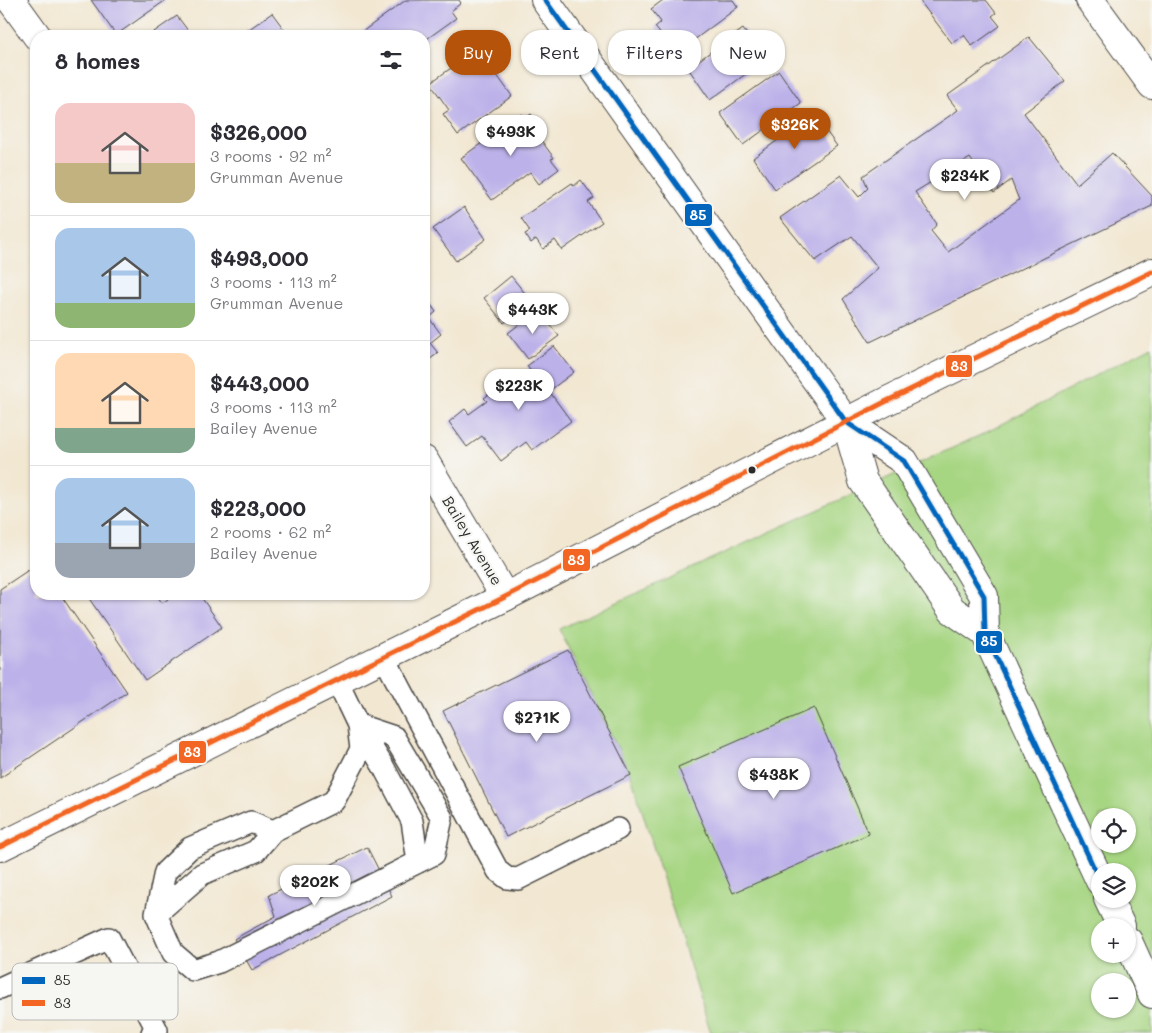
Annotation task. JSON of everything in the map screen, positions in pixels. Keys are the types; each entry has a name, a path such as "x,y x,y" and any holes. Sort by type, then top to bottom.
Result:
{"street":[{"path":"11,0 33,30"},
{"path":"545,0 846,422 863,481 952,610 985,633"},
{"path":"1090,0 1152,85"},
{"path":"0,847 384,657 846,422 1152,272"},
{"path":"846,422 904,461 984,596 985,633 1092,863"},
{"name":"Bailey Avenue","path":"430,470 505,596"},
{"path":"1136,959 1152,994"}],"lane":[{"path":"384,657 498,871 507,878 518,879 618,829"},
{"path":"337,680 358,725 383,766 412,821 418,862"},
{"path":"156,914 202,874 256,851 273,832 334,802 361,749 358,725"},
{"path":"273,832 251,822 190,848 165,872 156,914 172,954 193,970 219,962 434,854 442,818 394,737 358,725"},
{"path":"54,963 109,938 122,963"},
{"path":"0,988 12,982"},
{"path":"152,1020 157,1030 152,1033"}],"green space":[{"path":"1152,346 1152,1033 711,1033 631,775 559,629 985,433"}],"building":[{"path":"91,0 166,0 123,30 112,30"},
{"path":"406,0 459,0 461,3 451,11 456,18 430,37 430,30 365,30"},
{"path":"663,0 733,0 738,7 701,35 701,30 657,30 655,27 661,22 651,9"},
{"path":"919,0 986,0 996,13 992,16 1000,26 972,46 964,35 952,43"},
{"path":"272,13 285,30 248,30"},
{"path":"177,16 188,30 157,30"},
{"path":"1029,37 1065,81 1024,113 1077,184 1112,153 1152,196 1152,206 870,342 843,299 878,268 852,236 815,261 780,218 841,175 859,197 868,188 863,176 958,110 947,96","holes":["970,158 994,193 1011,180 1019,200 948,252 931,231 937,224 915,192"]},
{"path":"711,52 711,75 744,75 710,100 693,75 701,75 701,59"},
{"path":"445,72 445,75 497,75 512,96 458,135 443,114 449,110 430,83"},
{"path":"773,75 782,75 801,103 743,145 720,113"},
{"path":"811,111 837,146 775,189 753,158 785,135 783,131"},
{"path":"522,114 525,119 531,114 541,128 535,132 554,158 551,159 559,169 539,184 530,172 492,200 461,158"},
{"path":"581,180 594,198 588,202 602,222 562,250 555,240 543,249 536,239 531,243 525,234 530,231 521,218 572,183 574,186"},
{"path":"464,207 486,239 456,261 433,229"},
{"path":"511,276 532,302 504,323 484,298"},
{"path":"430,304 436,312 430,317"},
{"path":"538,310 559,336 528,359 508,333"},
{"path":"430,319 441,334 430,343"},
{"path":"430,343 438,353 430,359"},
{"path":"554,346 574,372 549,391 571,421 532,450 526,442 501,461 482,436 467,447 449,422 465,409 469,414 487,401 484,398 496,389 505,400 535,378 527,366"},
{"path":"30,569 30,600 64,600 127,692 0,778 0,589"},
{"path":"90,600 160,600 162,603 167,600 203,600 222,627 145,680"},
{"path":"568,650 631,775 506,837 443,711"},
{"path":"814,708 869,834 733,893 678,767"},
{"path":"367,847 392,896 252,970 234,939 276,916 269,895"}],"transit line":[{"name":"85","path":"545,0 846,422 904,461 984,596 985,633 1092,863"},
{"name":"83","path":"0,847 505,597 885,402 1152,272"}]}
